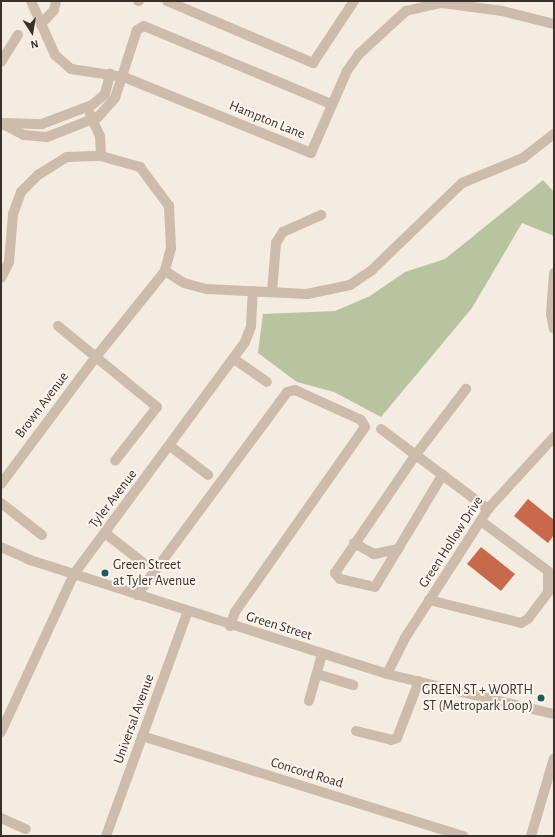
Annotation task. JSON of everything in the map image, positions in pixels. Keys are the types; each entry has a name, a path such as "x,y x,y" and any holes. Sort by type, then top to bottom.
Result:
{"street":[{"name":"Hampton Lane","path":"31,1 55,55 71,69 124,77 311,153 332,104 359,54 406,11 419,5 457,5 554,24"},
{"path":"41,24 54,10 56,1"},
{"path":"167,1 313,63 354,1"},
{"path":"1,122 24,135 54,136 93,120 112,102 124,77 137,30 148,26 332,104"},
{"path":"1,62 18,35"},
{"path":"1,122 24,125 50,122 87,107 103,97 110,74"},
{"path":"87,107 100,136 101,156"},
{"path":"50,122 54,136"},
{"path":"1,278 7,269 13,214 21,192 56,162 76,156 101,156 140,167 168,206 171,248 165,271 196,287 307,294 350,285 372,270 462,183 523,158 554,134"},
{"path":"272,292 276,243 283,232 321,215"},
{"name":"Brown Avenue","path":"1,484 95,358 165,271"},
{"path":"554,273 551,314 554,328"},
{"name":"Tyler Avenue","path":"1,732 74,574 234,359 250,331 253,291"},
{"path":"58,326 95,358 157,407 115,460"},
{"path":"234,359 267,382"},
{"path":"443,474 375,587 340,579 335,573 354,543 416,453 466,389"},
{"path":"137,595 287,392 295,390 361,420 365,427 235,612 230,626"},
{"path":"381,430 416,453 488,508"},
{"name":"Green Hollow Drive","path":"387,674 429,600 488,508 554,437"},
{"path":"170,446 208,475"},
{"path":"1,503 42,534"},
{"path":"429,600 521,622 528,619 548,592 548,571 481,521"},
{"path":"105,533 146,565"},
{"path":"354,543 374,554 398,549"},
{"name":"Green Street","path":"1,547 74,574 230,626 387,674 554,714"},
{"name":"Universal Avenue","path":"106,836 188,611"},
{"path":"309,701 322,654"},
{"path":"317,674 353,685"},
{"path":"356,731 391,740 397,738 419,681"},
{"name":"Concord Road","path":"142,736 464,836"},
{"path":"531,836 554,758"},
{"path":"1,818 26,829"}],"green space":[{"path":"543,180 554,192 554,236 522,223 472,308 381,417 334,392 297,382 258,353 263,314 335,311 370,296 405,272 445,259"}],"building":[{"path":"528,499 554,520 554,535 548,543 514,516"},
{"path":"481,547 515,574 501,591 467,564"}],"place":[{"name":"Green Street at Tyler Avenue","path":"105,573"},
{"name":"GREEN ST + WORTH ST (Metropark Loop)","path":"541,698"}]}
